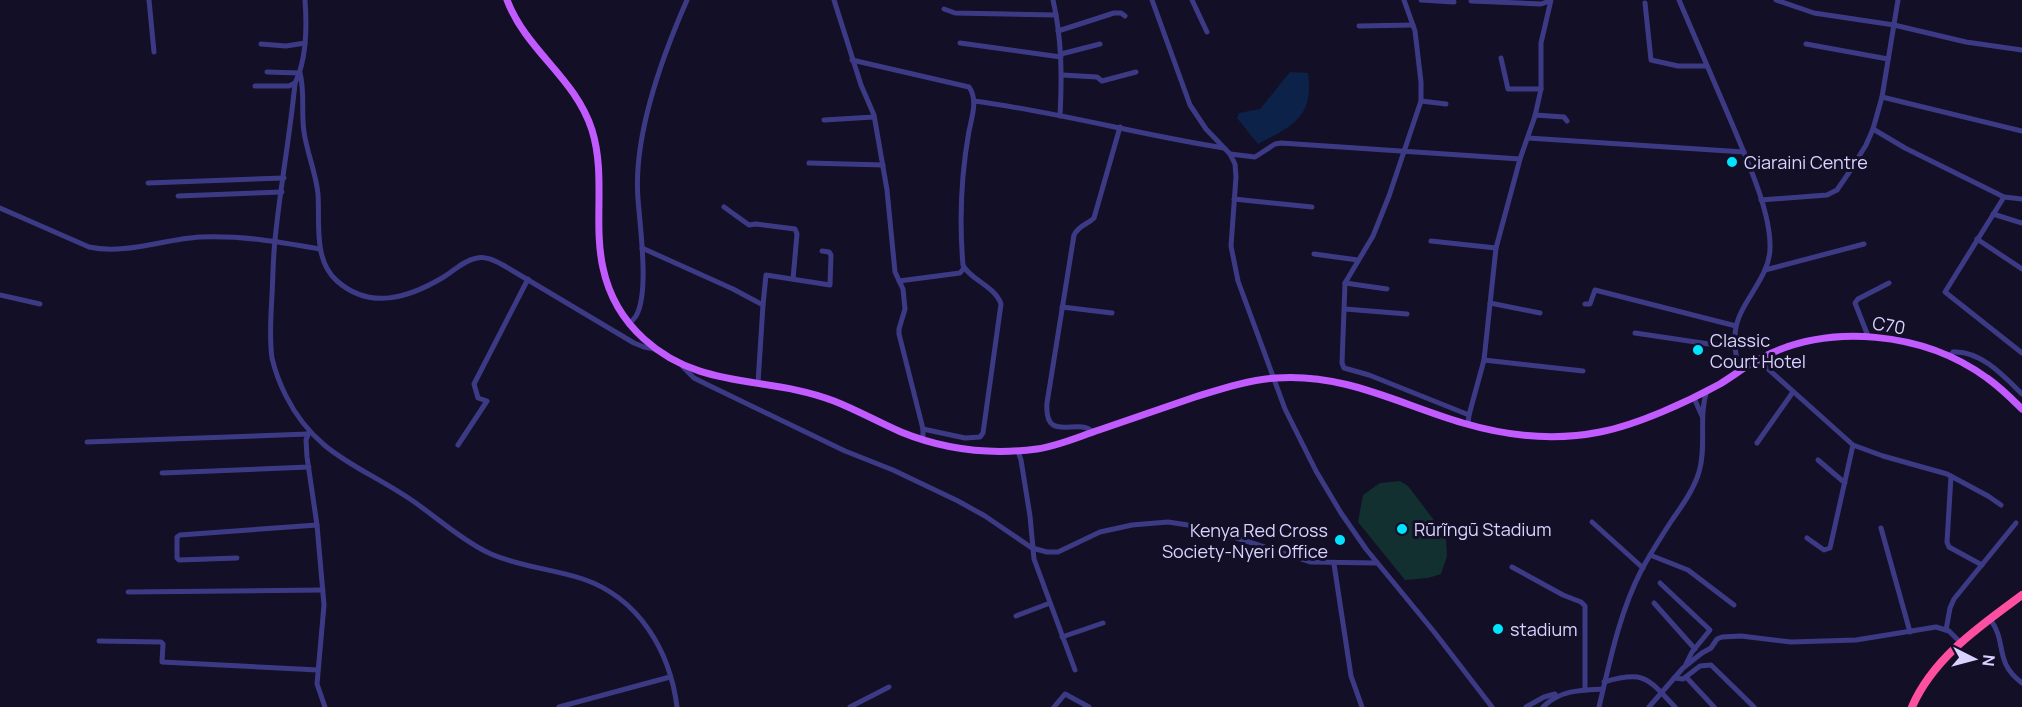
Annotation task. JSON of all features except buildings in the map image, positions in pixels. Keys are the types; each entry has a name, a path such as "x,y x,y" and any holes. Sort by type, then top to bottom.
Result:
{"highway":[{"path":"1912,707 1924,683 1945,657 2022,595"}],"main road":[{"name":"C70","path":"507,0 516,21 527,38 572,91 590,124 599,168 600,248 603,268 615,302 629,324 655,349 683,367 717,377 820,396 923,440 956,449 1018,451 1046,448 1215,390 1245,382 1275,378 1326,380 1349,385 1468,424 1548,437 1575,436 1616,428 1694,398 1758,360 1780,350 1817,340 1856,335 1926,348 1950,357 1986,377 2022,409"}],"street":[{"path":"149,0 154,52"},
{"path":"305,0 305,43 296,83 274,242 272,357 291,407 309,433 334,454 407,497 488,553 515,563 584,580 603,588 626,603 636,611 655,640 675,688 676,706 670,707"},
{"path":"629,324 637,314 643,276 637,186 639,156 655,87 668,46 687,0"},
{"path":"834,0 852,60 874,117 883,165 895,272 903,289 904,309 899,334 923,429 923,440"},
{"path":"1053,0 1061,56 1060,116"},
{"path":"1152,0 1190,105 1206,129 1230,154 1236,170 1231,246 1233,262 1285,408 1316,471 1341,513 1376,563 1410,602 1492,707"},
{"path":"1192,0 1207,32"},
{"path":"1406,0 1413,25 1421,82 1421,101 1376,228 1345,283 1341,360 1344,368 1369,375 1469,415"},
{"path":"1421,0 1454,2"},
{"path":"1471,1 1541,4 1550,0"},
{"path":"1468,424 1484,360 1496,248 1541,90 1541,43 1550,0"},
{"path":"1679,0 1744,152 1770,234 1771,249 1765,270 1736,326 1739,372"},
{"path":"1776,0 1814,13 1894,25 1966,42 2022,50"},
{"path":"1761,200 1827,195 1833,192 1858,159 1873,129 1882,97 1898,0"},
{"path":"1645,3 1651,60 1678,66 1707,66"},
{"path":"944,9 955,13 1056,15"},
{"path":"1058,31 1118,12 1125,16"},
{"path":"1359,26 1413,25"},
{"path":"261,44 286,46 305,43"},
{"path":"960,43 1061,56 1101,44"},
{"path":"1806,44 1888,59"},
{"path":"1501,58 1508,89 1541,90"},
{"path":"852,60 969,87 974,101 961,187 960,221 964,268 960,273 899,281"},
{"path":"267,72 300,73"},
{"path":"1062,75 1097,77 1102,81 1136,72"},
{"path":"300,73 303,84 304,132 318,193 320,249 327,270 336,281 357,292 382,299 399,298 443,278 467,261 478,257 489,258 634,343 655,349"},
{"path":"255,86 289,86 296,83"},
{"path":"1882,97 2022,131"},
{"path":"974,101 1224,148"},
{"path":"1421,101 1446,104"},
{"path":"1535,115 1564,117 1567,121"},
{"path":"824,120 874,117"},
{"path":"1093,432 1090,428 1083,426 1060,428 1053,425 1047,417 1047,403 1074,235 1081,225 1094,218 1120,127"},
{"path":"1873,129 1905,148 2004,197 2022,199"},
{"path":"1528,138 1744,152"},
{"path":"1230,154 1255,157 1275,144 1281,143 1520,159"},
{"path":"809,162 883,165"},
{"path":"148,183 284,178"},
{"path":"177,196 282,192"},
{"path":"2004,197 1945,292 2022,353"},
{"path":"1233,199 1312,207"},
{"path":"724,207 749,225 795,229 797,234 793,279"},
{"path":"0,209 98,249 117,249 197,237 226,236 258,238 320,249"},
{"path":"1993,214 2022,223"},
{"path":"1977,239 2022,269"},
{"path":"1431,241 1496,248"},
{"path":"1765,270 1864,244"},
{"path":"642,248 734,289 763,305"},
{"path":"758,384 766,275 830,285 831,255 829,252 822,251"},
{"path":"1314,254 1358,260"},
{"path":"923,429 965,438 980,437 983,433 1000,304 996,295 964,268"},
{"path":"458,445 487,401 478,398 474,384 528,279"},
{"path":"1345,283 1387,289"},
{"path":"1868,336 1855,303 1858,299 1889,283"},
{"path":"1586,304 1590,304 1595,290 1736,326"},
{"path":"0,295 40,304"},
{"path":"1490,303 1540,313"},
{"path":"1062,307 1112,313"},
{"path":"1345,309 1407,314"},
{"path":"1635,333 1736,348"},
{"path":"1950,357 1953,352 1974,355 2022,394"},
{"path":"1484,360 1583,371"},
{"path":"1758,360 1853,445 1951,476 2001,505"},
{"path":"683,367 694,378 716,389 958,501 985,516 1032,548 1058,552 1100,532 1132,525 1168,522 1199,527 1311,562 1376,563"},
{"path":"1599,707 1620,620 1643,568 1699,472 1703,449 1702,417 1707,390"},
{"path":"1757,443 1793,392"},
{"path":"1694,398 1702,417"},
{"path":"87,442 214,439 309,433"},
{"path":"309,433 306,443 317,525 324,605 317,684 325,707"},
{"path":"1807,538 1824,550 1830,548 1853,445"},
{"path":"1018,451 1022,460 1034,559 1074,670"},
{"path":"1818,460 1845,483"},
{"path":"162,473 309,467"},
{"path":"1951,476 1947,542 1949,547 1982,565"},
{"path":"1592,522 1643,568"},
{"path":"1946,630 1954,599 2016,524"},
{"path":"237,558 179,560 177,558 177,537 317,525"},
{"path":"1881,528 1910,632"},
{"path":"1650,555 1688,570 1734,605"},
{"path":"1334,564 1351,676 1362,707"},
{"path":"1512,567 1585,606 1585,690"},
{"path":"1660,583 1710,630 1692,652 1686,666"},
{"path":"128,592 323,590"},
{"path":"1016,616 1050,603"},
{"path":"1654,603 1695,649"},
{"path":"1990,619 1999,635 2003,660 2007,669 2022,683"},
{"path":"1062,638 1103,623"},
{"path":"1649,707 1686,666 1711,648 1717,639 1759,637 1791,642 1856,640 1936,627 1946,630 1961,643"},
{"path":"99,641 161,642 163,644 162,662 318,670"},
{"path":"1674,678 1681,680 1700,666 1711,664 1754,707"},
{"path":"1526,707 1544,697 1604,686 1625,676 1637,676 1649,682 1675,707"},
{"path":"559,707 670,677"},
{"path":"1686,677 1714,707"},
{"path":"850,707 889,687"},
{"path":"1543,707 1554,697 1565,692"},
{"path":"1054,707 1065,694 1089,707"}],"green space":[{"name":"Rũrĩngũ Stadium","path":"1400,481 1408,486 1446,536 1447,556 1441,574 1428,578 1405,580 1358,522 1363,495 1380,483"}],"water":[{"path":"1290,72 1308,73 1308,100 1304,110 1291,125 1258,144 1237,118 1239,113 1260,109"}],"place":[{"name":"Ciaraini Centre","path":"1732,162"},
{"name":"Classic Court Hotel","path":"1698,350"},
{"name":"Rũrĩngũ Stadium","path":"1402,529"},
{"name":"Kenya Red Cross Society-Nyeri Office","path":"1340,540"},
{"name":"stadium","path":"1498,629"}]}
